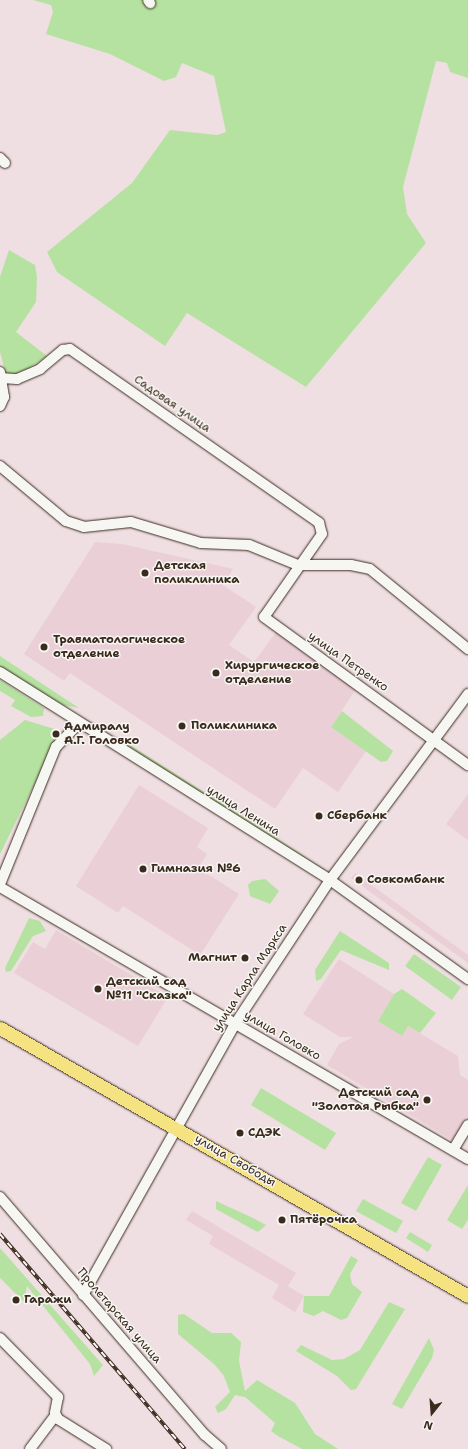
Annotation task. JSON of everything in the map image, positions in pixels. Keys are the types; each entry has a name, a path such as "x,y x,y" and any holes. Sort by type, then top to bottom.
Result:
{"main road":[{"name":"улица Свободы","path":"0,1028 177,1127 468,1296"}],"street":[{"name":"Садовая улица","path":"1,375 17,379 40,369 63,350 70,349 308,514 319,523 322,534"},
{"path":"0,406 4,397 1,375"},
{"path":"0,466 72,523 84,527 142,524 201,543 249,546 298,565 351,565 370,569 468,649"},
{"name":"улица Петренко","path":"322,534 298,565 264,617 433,738 468,765"},
{"name":"улица Ленина","path":"0,672 330,880 468,979"},
{"name":"улица Карла Маркса","path":"83,1295 235,1024 330,880 433,738 468,694"},
{"path":"0,884 56,747 79,723"},
{"name":"улица Головко","path":"0,887 468,1158"},
{"path":"453,1150 468,1125"},
{"name":"Пролетарская улица","path":"0,1197 83,1295 221,1449"},
{"path":"0,1338 58,1397 55,1416 30,1449"},
{"path":"55,1416 106,1449"}],"shaded area":[{"path":"95,542 122,544 233,569 223,585 256,607 229,645 254,662 279,628 356,689 331,727 366,751 338,792 303,768 275,809 70,673 64,681 24,654"},
{"name":"Гимназия №6","path":"139,785 208,828 197,847 207,854 198,868 239,894 200,955 123,906 118,913 76,886"},
{"path":"468,794 468,840 446,824"},
{"path":"355,873 468,955 468,963 351,878"},
{"name":"Детский сад №11 \"Сказка\"","path":"56,930 168,997 138,1046 14,973 33,942 45,949"},
{"name":"Детский сад \"Золотая Рыбка\"","path":"339,959 394,994 378,1021 408,1026 458,1056 460,1075 468,1080 468,1121 455,1142 327,1065 339,1044 353,1037 340,1037 303,1014"},
{"path":"192,1211 296,1273 288,1286 304,1296 295,1312 272,1298 279,1285 209,1244 213,1236 186,1220"}],"green space":[{"path":"33,0 468,0 468,78 450,72 447,63 436,61 403,187 407,214 426,243 306,387 187,313 165,346 57,272 47,252 132,183 170,130 217,135 226,132 214,76 182,63 176,77 164,81 110,54 46,34 53,12 51,5"},
{"path":"9,250 35,265 37,277 36,302 16,332 47,356 22,373 9,374 5,371 0,352 0,277"},
{"path":"0,656 79,708 63,705 44,696 0,667"},
{"path":"0,680 44,708 43,716 31,717 11,706 15,700 0,691"},
{"path":"342,711 393,751 387,761 381,762 331,727"},
{"path":"25,720 61,731 0,854 0,740"},
{"path":"119,738 325,870 321,875 114,746"},
{"path":"265,879 279,891 270,904 250,896 248,885 252,881"},
{"path":"29,918 40,921 46,931 33,936 11,971 6,972 5,968"},
{"path":"340,931 389,963 389,970 341,950 321,979 316,981 315,970"},
{"path":"414,954 461,987 452,1000 405,966"},
{"path":"402,989 436,1013 420,1033 408,1026 402,1036 378,1021 394,994"},
{"path":"261,1088 336,1133 325,1150 251,1105"},
{"path":"428,1157 442,1165 416,1211 401,1203"},
{"path":"468,1185 468,1220 462,1229 447,1220"},
{"path":"363,1199 403,1221 396,1233 356,1211"},
{"path":"216,1201 266,1225 258,1232 216,1209"},
{"path":"410,1232 432,1245 428,1252 406,1238"},
{"path":"0,1248 103,1365 94,1376 90,1364 27,1286 24,1302 0,1278"},
{"path":"351,1256 358,1260 350,1274 352,1284 362,1292 347,1318 341,1320 323,1311 314,1316 303,1312 304,1296 329,1296"},
{"path":"389,1302 405,1309 356,1389 351,1390 337,1376 296,1351 301,1345 332,1360 344,1359 360,1350"},
{"path":"184,1314 212,1333 231,1333 241,1342 239,1361 245,1391 257,1380 295,1403 315,1434 338,1449 302,1449 278,1436 271,1431 275,1423 245,1397 235,1395 226,1409 218,1413 215,1407 230,1392 224,1376 215,1365 178,1334 178,1315"},
{"path":"429,1338 434,1350 432,1358 402,1409 392,1404"}],"railway":[{"path":"0,1234 185,1449"}],"place":[{"name":"Детская поликлиника","path":"145,573"},
{"name":"Травматологическое отделение","path":"44,647"},
{"name":"Хирургическое отделение","path":"216,673"},
{"name":"Поликлиника","path":"182,726"},
{"name":"Адмиралу А.Г. Головко","path":"56,734"},
{"name":"Сбербанк","path":"319,816"},
{"name":"Гимназия №6","path":"143,869"},
{"name":"Совкомбанк","path":"359,880"},
{"name":"Магнит","path":"245,958"},
{"name":"Детский сад №11 \"Сказка\"","path":"98,989"},
{"name":"Детский сад \"Золотая Рыбка\"","path":"427,1100"},
{"name":"СДЭК","path":"240,1133"},
{"name":"Пятёрочка","path":"282,1220"},
{"name":"Гаражи","path":"16,1300"}]}
